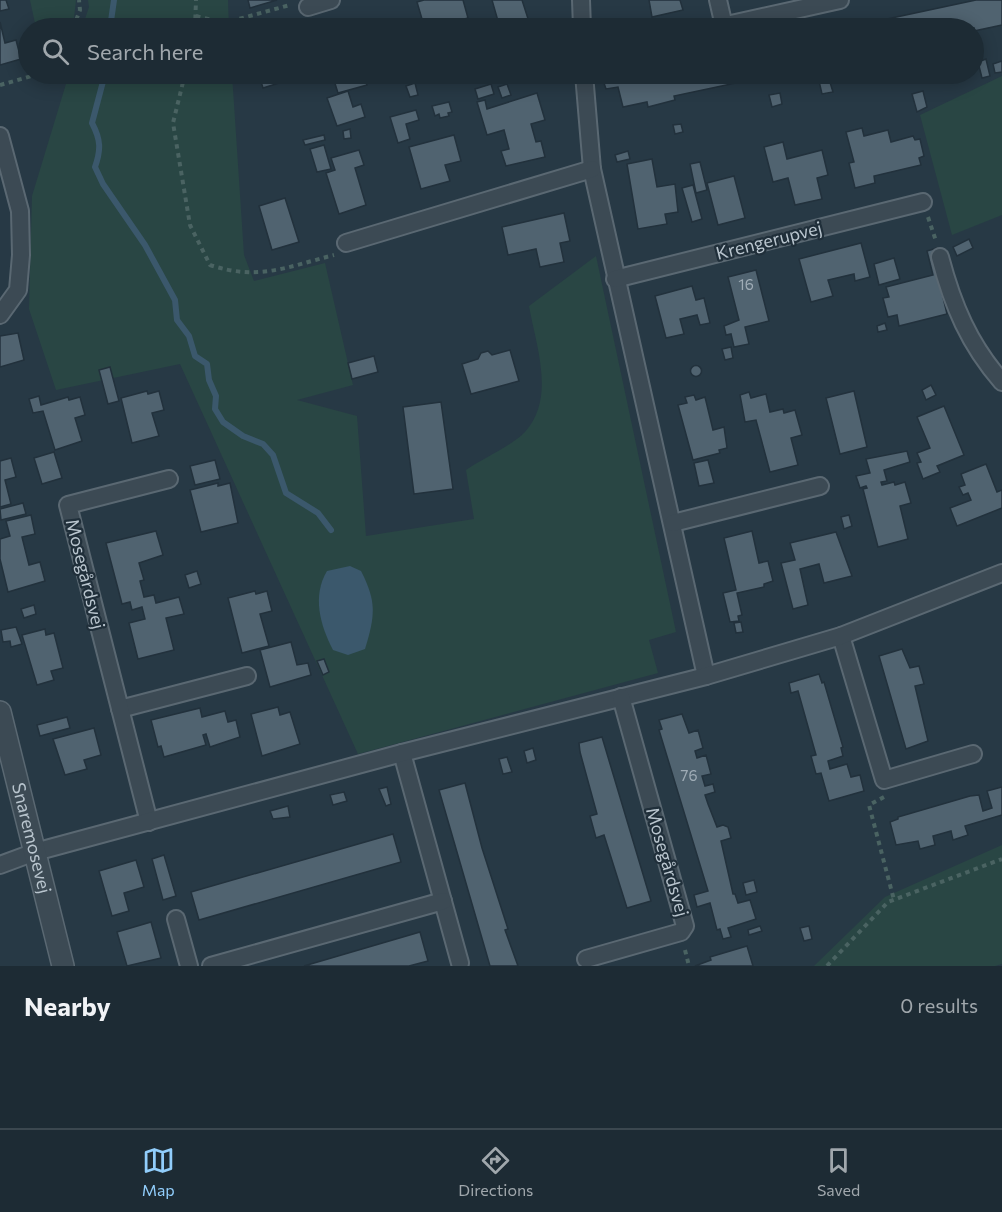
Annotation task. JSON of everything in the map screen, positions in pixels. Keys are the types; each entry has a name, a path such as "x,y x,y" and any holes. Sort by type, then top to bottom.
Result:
{"street":[{"path":"308,7 331,0"},
{"path":"581,0 582,18"},
{"path":"718,0 718,18"},
{"path":"759,18 840,0"},
{"path":"585,84 592,169 706,676"},
{"path":"0,136 20,210 21,255 18,290 0,315"},
{"path":"346,243 592,169"},
{"name":"Krengerupvej","path":"615,279 923,202"},
{"path":"940,257 953,304 986,364 1002,382"},
{"name":"Mosegårdsvej","path":"149,822 68,505 169,479"},
{"path":"673,523 820,486"},
{"path":"0,865 35,852 402,753 706,676 841,636 1002,573"},
{"path":"841,636 884,780 973,754"},
{"path":"120,709 247,676"},
{"name":"Mosegårdsvej","path":"586,959 681,932 685,926 621,697"},
{"name":"Snaremosevej","path":"0,712 63,966"},
{"path":"402,753 460,963"},
{"path":"211,966 442,901"},
{"path":"176,919 189,966"}],"path":[{"path":"77,18 80,10 79,0"},
{"path":"196,0 195,16 203,18"},
{"path":"242,18 297,3 308,7"},
{"path":"0,85 18,80"},
{"path":"183,84 173,123 190,225 210,265 232,272 261,274 341,253 346,243"},
{"path":"923,202 940,257"},
{"path":"884,780 886,796 869,805 894,900"},
{"path":"827,966 888,902 1002,859"}],"green space":[{"path":"30,0 76,0 74,18 34,18"},
{"path":"88,0 228,0 229,18 85,18 89,7"},
{"path":"1002,76 1002,215 952,235 920,115"},
{"path":"66,84 233,84 244,255 254,281 325,263 353,385 297,400 357,416 366,536 474,519 466,470 520,437 534,418 540,404 541,371 529,306 596,256 676,632 649,640 658,673 358,754 180,364 56,390 29,309 32,196"},
{"path":"1002,845 1002,964 995,966 814,966 885,897"}],"water":[{"path":"350,566 361,571 370,592 373,609 365,649 348,655 333,650 321,621 319,600 322,581 327,571"}],"building":[{"path":"0,0 6,0 9,9 0,11"},
{"path":"248,0 277,0 250,8"},
{"path":"463,0 468,18 422,18 417,2"},
{"path":"492,0 522,0 528,18 497,18"},
{"path":"649,0 680,0 683,10 652,17"},
{"path":"976,0 1002,0 1002,25 984,29 984,18 892,18"},
{"path":"0,22 5,43 16,40 18,60 0,65"},
{"path":"986,59 990,76 984,78 984,60"},
{"path":"1002,61 1002,72 995,73 993,64"},
{"path":"262,84 276,84 263,88"},
{"path":"335,84 367,84 367,85 338,93"},
{"path":"415,84 418,95 410,97 406,86"},
{"path":"491,84 494,94 478,99 475,89"},
{"path":"507,84 511,95 502,98 498,87"},
{"path":"604,84 731,84 674,96 675,100 648,107 647,102 623,107 618,87 606,89"},
{"path":"820,84 831,84 833,92 822,94"},
{"path":"348,91 353,107 361,104 365,117 337,126 327,98"},
{"path":"923,91 927,107 917,112 912,94"},
{"path":"537,93 545,120 531,124 536,142 541,141 545,157 506,166 501,151 509,149 504,130 487,135 477,102 485,100 487,109"},
{"path":"780,93 782,104 772,107 769,95"},
{"path":"449,102 452,112 448,113 449,116 440,118 439,114 435,116 432,106"},
{"path":"416,110 419,120 406,124 410,139 398,143 390,117"},
{"path":"681,124 683,132 675,134 673,125"},
{"path":"862,128 864,136 888,130 891,142 913,136 915,140 920,139 924,156 919,158 921,165 874,176 875,183 855,188 849,163 854,162 846,132"},
{"path":"350,129 351,138 344,139 343,131"},
{"path":"324,135 325,140 305,145 303,140"},
{"path":"454,135 461,161 445,165 450,181 421,189 409,147"},
{"path":"783,142 787,159 822,150 828,175 817,178 822,199 795,205 788,178 773,182 764,147"},
{"path":"324,145 331,169 317,172 310,149"},
{"path":"359,150 364,165 355,168 366,205 339,214 326,173 335,170 331,158"},
{"path":"628,151 630,159 617,162 615,155"},
{"path":"652,159 657,187 675,184 678,212 665,214 667,224 638,229 627,164"},
{"path":"700,162 707,190 696,193 690,164"},
{"path":"734,176 745,218 718,225 707,183"},
{"path":"693,185 702,219 692,222 682,188"},
{"path":"285,198 299,242 272,250 259,206"},
{"path":"564,213 570,241 560,243 564,262 540,267 536,249 508,255 502,227"},
{"path":"969,239 973,248 957,256 953,247"},
{"path":"861,243 870,277 855,281 854,274 828,280 833,296 811,302 799,259"},
{"path":"937,248 944,275 938,276 947,314 899,326 897,315 888,317 883,298 889,297 886,287 933,275 927,251"},
{"path":"894,258 900,279 879,285 874,264"},
{"path":"756,270 769,321 745,327 749,344 734,347 731,334 726,335 724,326 739,320 728,277"},
{"path":"692,286 696,300 704,298 710,323 700,325 697,315 680,319 684,334 666,338 655,296"},
{"path":"885,323 887,330 878,332 877,326"},
{"path":"18,333 24,360 0,367 0,336"},
{"path":"731,347 733,358 725,360 722,349"},
{"path":"510,350 519,381 471,394 462,364 478,359 481,353 488,351 492,355"},
{"path":"374,356 378,372 352,379 348,363"},
{"path":"696,366 700,367 700,375 696,376 692,375 691,371 692,367"},
{"path":"110,367 119,401 108,404 99,370"},
{"path":"931,385 936,395 926,400 922,390"},
{"path":"147,391 148,394 159,391 164,410 152,413 159,436 132,443 121,398"},
{"path":"854,391 867,447 840,454 826,398"},
{"path":"749,392 751,398 766,394 770,412 783,409 784,413 795,410 802,435 791,438 798,465 770,472 756,420 745,422 740,395"},
{"path":"694,395 696,400 705,397 713,430 724,427 727,448 719,450 720,453 693,460 678,405 687,403 685,397"},
{"path":"39,396 41,405 68,397 69,400 80,397 85,415 75,418 82,441 55,450 43,411 33,413 29,399"},
{"path":"441,402 453,489 414,494 403,407"},
{"path":"944,406 964,455 937,466 940,472 923,479 917,463 921,462 917,453 930,448 917,417"},
{"path":"907,451 910,462 884,470 887,481 881,482 882,485 894,482 895,485 905,482 911,503 900,506 908,539 878,547 863,489 867,488 866,486 860,488 856,476 870,473 866,459"},
{"path":"54,452 62,478 42,484 34,458"},
{"path":"11,458 16,477 5,480 11,504 0,507 0,461"},
{"path":"215,460 220,479 195,485 190,466"},
{"path":"708,460 714,483 699,486 694,463"},
{"path":"986,464 997,492 1002,490 1002,508 957,526 950,508 971,500 968,493 963,495 959,487 965,485 961,474"},
{"path":"218,483 218,486 230,483 238,523 201,532 190,490"},
{"path":"23,503 26,514 1,520 0,509"},
{"path":"31,515 35,534 22,537 29,565 40,562 45,581 8,592 0,559 0,539 10,536 6,521"},
{"path":"849,515 852,526 844,529 841,517"},
{"path":"156,531 163,555 139,563 144,580 140,581 144,597 154,595 156,603 179,597 184,614 166,618 174,650 138,659 129,623 145,619 142,607 132,610 130,602 122,604 106,543"},
{"path":"752,531 759,563 768,561 773,581 764,584 764,587 737,593 742,615 738,616 739,621 730,622 723,593 736,590 724,538"},
{"path":"836,532 852,576 824,583 819,564 800,569 808,605 793,609 781,563 795,560 790,543"},
{"path":"197,571 201,584 189,588 185,575"},
{"path":"255,591 256,594 267,591 272,611 260,614 269,646 242,653 228,598"},
{"path":"34,605 36,614 24,618 21,609"},
{"path":"741,622 743,632 736,633 734,623"},
{"path":"16,627 22,644 11,647 10,641 3,642 1,630"},
{"path":"45,629 46,635 54,633 63,668 51,671 54,680 37,685 22,635"},
{"path":"291,642 297,665 308,663 311,675 270,687 260,650"},
{"path":"902,649 910,668 919,666 924,684 915,686 928,741 906,749 879,656"},
{"path":"324,659 329,672 323,675 317,661"},
{"path":"819,674 822,683 824,682 843,747 841,748 843,756 828,761 830,769 847,764 851,777 860,775 864,791 829,801 821,773 816,774 811,756 816,755 798,691 791,693 789,683"},
{"path":"278,707 280,715 290,712 300,744 262,756 251,714"},
{"path":"200,708 202,717 225,711 228,722 236,720 240,737 210,747 206,734 203,735 206,745 164,757 161,746 158,747 151,720"},
{"path":"682,714 689,733 698,730 703,748 695,751 697,758 706,755 711,774 702,776 705,786 713,784 715,792 705,795 717,827 723,825 728,827 731,838 721,841 733,894 738,903 750,900 756,919 728,928 731,937 723,939 720,929 717,930 710,903 697,907 694,895 708,891 659,730 662,729 659,720"},
{"path":"67,717 70,728 40,736 37,725"},
{"path":"94,728 101,755 84,760 87,769 65,775 53,739"},
{"path":"602,737 651,901 627,908 604,835 596,838 590,816 597,814 580,752 579,743"},
{"path":"533,748 536,760 527,763 524,751"},
{"path":"507,757 512,772 503,774 499,759"},
{"path":"465,783 482,848 508,929 505,930 518,966 490,966 439,790"},
{"path":"387,787 391,804 386,806 379,789"},
{"path":"1002,787 1002,815 965,826 968,835 953,840 951,831 933,836 935,845 920,849 918,841 896,845 890,822 898,817 979,795 983,811 992,808 987,791"},
{"path":"344,792 347,801 333,805 330,795"},
{"path":"288,806 290,817 273,819 270,811"},
{"path":"393,834 401,862 199,920 191,892"},
{"path":"164,855 176,896 163,900 152,859"},
{"path":"136,860 144,887 124,893 129,911 112,916 99,871"},
{"path":"754,880 757,892 746,895 743,883"},
{"path":"151,922 161,958 127,966 117,932"},
{"path":"760,926 762,931 749,935 748,930"},
{"path":"809,926 812,939 804,941 800,928"},
{"path":"420,932 428,961 409,966 304,966"},
{"path":"747,946 753,966 695,966 711,960 710,957"}],"waterway":[{"path":"111,18 114,0"},
{"path":"102,84 92,123 99,145 95,167 103,184 145,245 175,300 177,320 189,336 195,356 207,364 209,380 216,396 215,409 223,422 243,436 263,444 273,455 286,493 318,513 331,530"}]}
